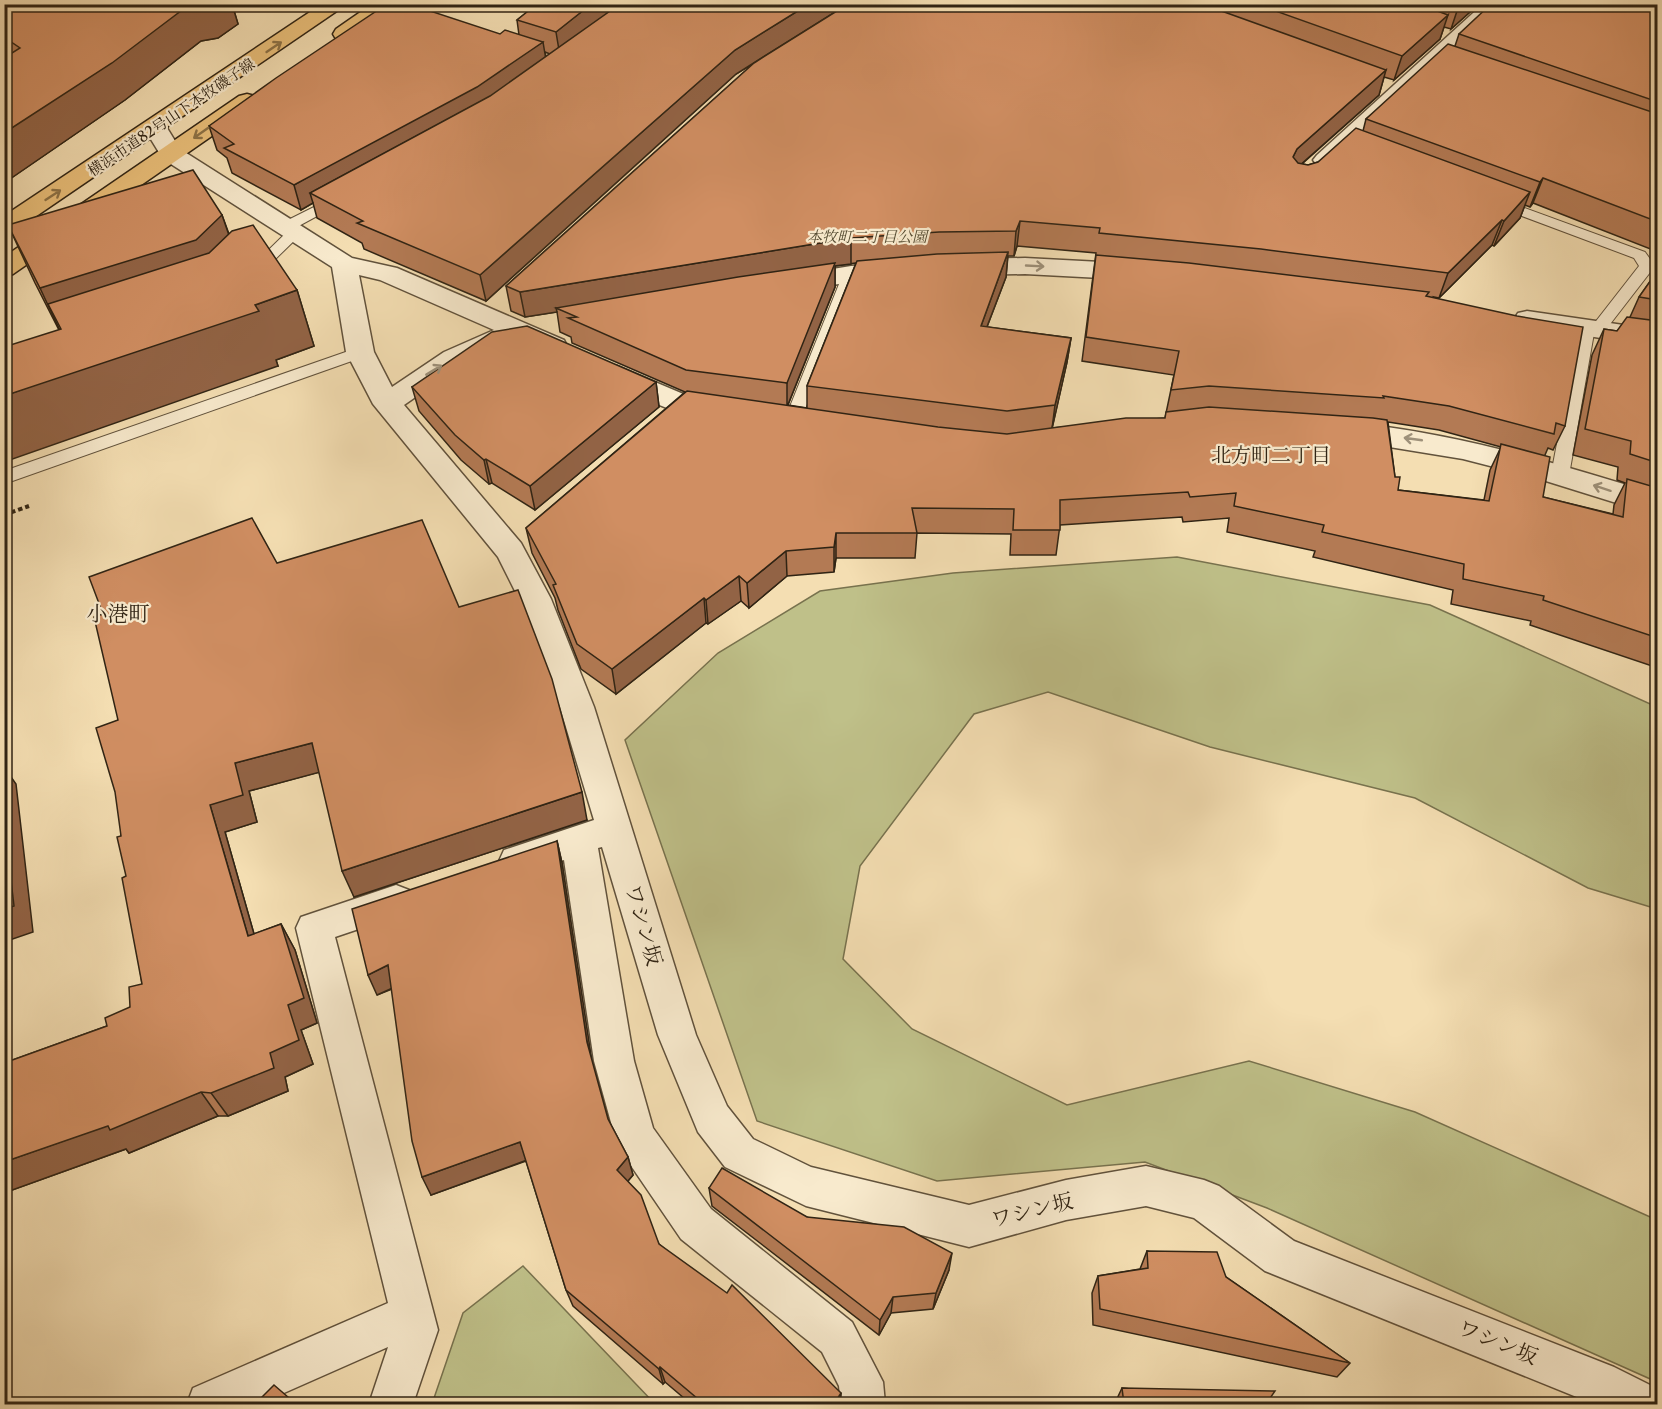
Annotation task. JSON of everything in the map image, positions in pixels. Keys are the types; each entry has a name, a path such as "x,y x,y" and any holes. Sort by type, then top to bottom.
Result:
{"main road":[{"name":"横浜市道82号山下本牧磯子線","path":"4,228 338,4"},
{"path":"324,48 387,8"},
{"name":"横浜市道82号山下本牧磯子線","path":"4,269 267,88"}],"street":[{"path":"1310,174 1348,146 1398,92 1440,61 1451,36 1496,4"},
{"path":"1376,84 1398,92"},
{"path":"156,128 171,154 344,264 388,274 495,309 516,329 584,360 674,412 782,418"},
{"path":"344,264 360,352 387,404 519,543 535,598 577,707 597,834 614,1061 635,1137 696,1224 837,1337 861,1382 863,1404"},
{"path":"771,287 851,274 931,268 1025,266 1117,270 1162,275"},
{"path":"1508,317 1658,339"},
{"path":"387,404 427,374 471,349 516,329 562,322"},
{"path":"1317,429 1364,432 1422,440 1560,475 1658,506"},
{"path":"480,873 597,834"},
{"name":"ワシン坂","path":"597,834 711,1119 739,1153 806,1186 969,1226 1066,1200 1146,1186 1204,1200 1280,1256 1598,1383 1640,1404"},
{"path":"391,1404 416,1330 314,928 424,891"},
{"path":"209,1404 412,1314"}],"lane":[{"path":"239,287 291,229 348,193"},
{"path":"1486,197 1640,255 1647,266 1592,328 1560,475"},
{"path":"782,418 851,274"},
{"path":"4,478 360,352"}],"green space":[{"path":"1177,557 1430,605 1657,707 1657,909 1588,888 1415,798 1210,747 1048,692 974,714 860,866 843,959 912,1029 1067,1105 1249,1061 1415,1112 1657,1220 1657,1382 1267,1208 1145,1162 937,1181 757,1121 625,740 718,653 820,591 953,573"},
{"path":"523,1266 655,1404 432,1404 463,1313"}],"building":[{"path":"4,4 190,4 112,63 4,133 4,58 20,48 4,37"},
{"path":"387,4 409,4 500,34 505,30 543,42 477,87 294,185 224,148 234,144 209,126"},
{"path":"537,4 592,4 556,32 517,20"},
{"path":"620,4 809,4 735,50 480,275 357,223 363,221 310,193 490,96"},
{"path":"848,4 1202,4 1386,70 1297,149 1293,157 1298,163 1308,165 1318,162 1356,128 1530,192 1504,221 1502,220 1448,273 1261,249 1099,233 1100,228 1020,221 1016,231 939,232 851,238 520,292 506,286 754,63"},
{"path":"1256,4 1419,4 1448,15 1402,56"},
{"path":"1491,4 1658,4 1658,102 1459,34"},
{"path":"1448,44 1658,114 1658,222 1543,178 1540,182 1366,119"},
{"path":"193,170 222,215 196,240 40,288 8,225"},
{"path":"253,225 297,290 255,305 259,311 4,396 4,347 61,329 48,304 209,253 232,231"},
{"path":"1008,252 981,326 1071,338 1055,405 1007,411 807,386 857,261 937,254"},
{"path":"1096,255 1189,263 1429,292 1426,296 1517,316 1583,327 1565,426 1556,423 1554,434 1449,406 1383,396 1384,398 1209,386 1171,390 1179,351 1086,337"},
{"path":"835,263 787,383 686,370 568,318 577,317 556,308 738,277"},
{"path":"1658,270 1658,300 1639,297"},
{"path":"1627,317 1658,321 1658,463 1630,454 1631,441 1585,429 1604,329 1617,331"},
{"path":"527,326 656,382 530,486 486,459 484,460 455,435 412,387 492,332"},
{"path":"687,391 938,427 1007,434 1126,418 1165,418 1166,412 1209,407 1373,418 1387,420 1395,477 1400,477 1398,490 1489,501 1501,444 1550,457 1543,497 1623,517 1627,479 1658,488 1658,638 1543,600 1544,596 1463,579 1464,564 1322,532 1324,525 1234,506 1236,493 1190,497 1188,492 1060,500 1060,530 1013,530 1014,509 912,508 917,533 836,533 834,547 786,551 747,583 739,576 706,600 704,598 612,669 577,644 553,585 556,584 526,528"},
{"path":"252,518 277,563 422,520 459,607 518,590 552,679 582,792 342,871 312,743 235,763 243,795 210,805 248,936 281,924 304,998 288,1005 299,1040 270,1053 274,1068 211,1093 201,1092 110,1130 108,1126 4,1162 4,1063 107,1026 105,1018 130,1007 129,987 142,984 122,878 126,876 117,837 121,836 115,792 96,728 118,720 94,617 103,614 89,577"},
{"path":"4,821 14,906 4,909"},
{"path":"557,841 587,1042 608,1119 628,1157 617,1170 641,1195 659,1244 727,1293 732,1285 841,1393 834,1404 704,1404 660,1367 659,1369 566,1290 520,1142 422,1177 412,1141 388,965 368,975 352,909"},
{"path":"722,1168 807,1217 904,1227 952,1253 936,1293 893,1297 880,1320 709,1188"},
{"path":"1147,1251 1217,1252 1226,1277 1350,1363 1100,1309 1098,1276 1148,1268"},
{"path":"274,1385 296,1404 255,1404"},
{"path":"1122,1388 1275,1391 1266,1404 1124,1404"}],"district":[{"name":"北方町二丁目","path":"1271,455"},
{"name":"小港町","path":"118,613"}],"park label":[{"name":"本牧町二丁目公園","path":"867,236"}]}
